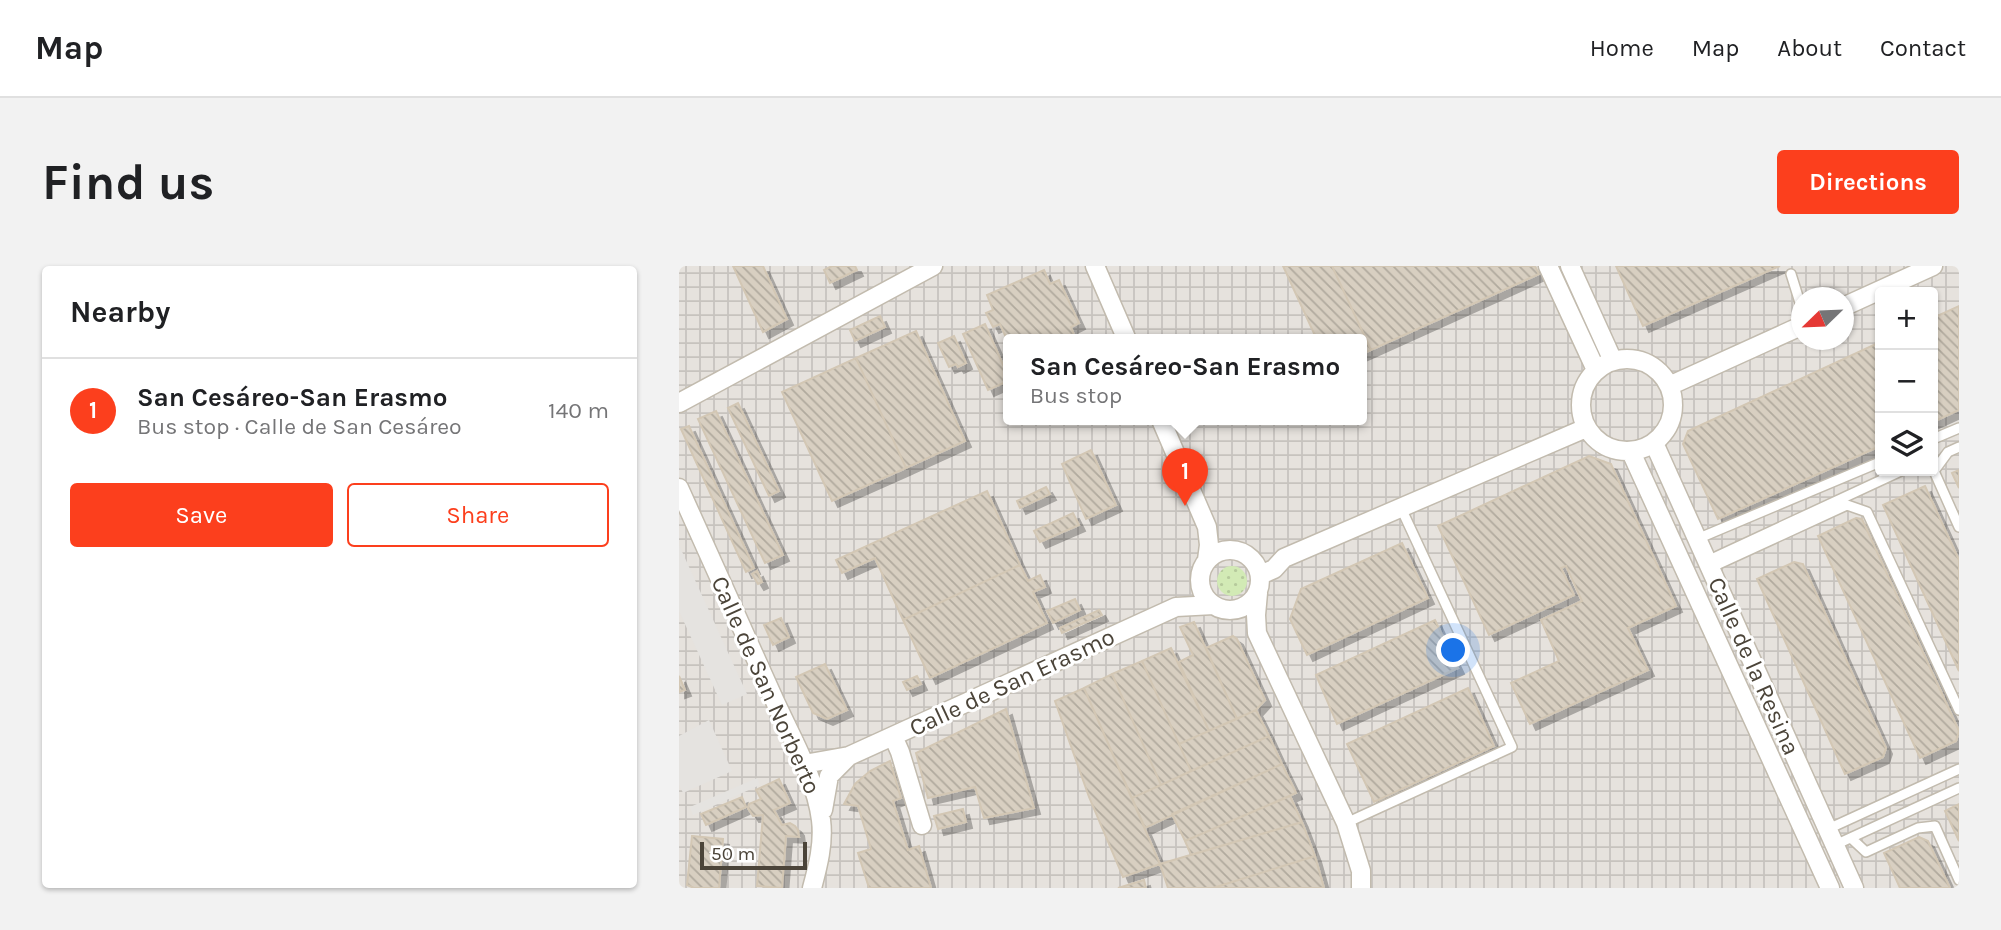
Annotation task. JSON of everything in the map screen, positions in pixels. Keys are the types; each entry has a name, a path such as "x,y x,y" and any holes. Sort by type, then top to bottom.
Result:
{"street":[{"path":"679,403 933,266"},
{"path":"1095,266 1124,334"},
{"path":"1548,266 1596,370"},
{"path":"1570,266 1613,360"},
{"path":"1854,302 1933,266"},
{"path":"1669,386 1791,331"},
{"path":"1628,358 1645,363 1660,372 1673,399 1672,416 1666,430 1654,443 1631,452 1614,450 1597,441 1586,428 1580,410 1581,393 1587,381 1596,370 1613,360 1628,358"},
{"path":"1163,425 1207,527 1209,545 1200,580 1204,596 1258,634"},
{"path":"1220,608 1245,607 1252,601 1257,576 1268,556 1285,558 1586,428"},
{"name":"Calle de la Resina","path":"1654,443 1838,838 1854,888"},
{"name":"Calle de la Resina","path":"1631,452 1830,888"},
{"name":"Calle de San Norberto","path":"679,488 816,796 822,829 819,863 811,888"},
{"path":"1207,527 1228,550"},
{"path":"1207,560 1219,552 1243,552 1257,576 1258,634 1346,823 1361,871 1361,888"},
{"name":"Calle de San Erasmo","path":"804,764 849,756 1176,607 1200,580"},
{"name":"Calle de San Erasmo","path":"1176,607 1220,608"},
{"path":"893,736 922,825"},
{"name":"Calle de San Erasmo","path":"821,818 829,776 849,756"}],"lane":[{"path":"1791,274 1795,287"},
{"path":"1938,437 1959,428"},
{"path":"1938,463 1948,452 1959,447"},
{"path":"1697,540 1875,464"},
{"path":"1709,565 1891,476"},
{"path":"1934,476 1959,527"},
{"path":"1709,565 1847,505 1867,512 1959,710"},
{"path":"1346,823 1512,747 1401,508"},
{"path":"1838,838 1959,769"},
{"path":"1838,838 1959,788"},
{"path":"1838,838 1866,852 1918,828 1935,826 1959,880"}],"shaded area":[{"path":"679,266 1959,266 1959,888 679,888"},
{"path":"679,545 747,694 722,705 679,611"},
{"path":"709,720 732,771 683,793 679,784 679,736"},
{"path":"757,778 760,785 693,815 690,807"}],"green space":[{"path":"1232,566 1243,570 1247,581 1243,592 1232,596 1221,592 1217,581 1221,570"}],"building":[{"path":"733,266 763,266 787,319 763,332"},
{"path":"832,266 855,266 857,270 830,283 824,270"},
{"path":"1283,266 1332,266 1364,334 1314,334"},
{"path":"1332,266 1535,266 1539,274 1371,350 1367,334 1364,334"},
{"path":"1616,266 1780,266 1643,326"},
{"path":"1044,270 1050,284 1059,280 1079,323 1071,327 1074,334 1004,334 1000,324 993,327 986,313 993,310 987,295"},
{"path":"1959,306 1959,410 1938,420 1938,350 1938,316"},
{"path":"880,316 885,327 855,341 850,330"},
{"path":"985,324 1003,365 1003,383 988,390 963,334"},
{"path":"916,331 965,441 906,468 856,358"},
{"path":"954,336 966,363 949,367 938,343"},
{"path":"1875,344 1875,448 1718,519 1683,444 1688,431"},
{"path":"856,358 906,468 832,501 782,392"},
{"path":"738,403 779,491 769,496 728,408"},
{"path":"716,411 783,555 765,563 698,419"},
{"path":"689,426 754,568 746,572 681,429"},
{"path":"1091,450 1116,505 1086,519 1062,464"},
{"path":"1589,456 1611,464 1676,606 1628,628 1648,670 1530,724 1511,683 1559,661 1541,620 1582,601 1566,566 1561,568 1574,595 1489,635 1438,526"},
{"path":"1959,470 1959,488 1952,473"},
{"path":"1925,486 1959,560 1959,671 1883,505"},
{"path":"1046,487 1050,494 1020,508 1017,501"},
{"path":"987,491 1020,565 903,620 875,558 842,573 836,560"},
{"path":"1073,513 1079,525 1040,542 1034,531"},
{"path":"1856,518 1862,519 1959,731 1956,741 1920,758 1818,536"},
{"path":"1402,543 1428,598 1307,655 1290,619 1301,589"},
{"path":"1794,562 1803,564 1886,748 1883,757 1845,774 1757,579"},
{"path":"1020,565 1028,581 1040,575 1045,587 1033,592 1047,623 930,678 903,620"},
{"path":"757,571 762,582 758,584 752,574"},
{"path":"1075,599 1080,610 1053,623 1047,611"},
{"path":"1099,610 1102,615 1062,633 1060,628"},
{"path":"781,618 789,637 773,645 764,625"},
{"path":"1435,620 1458,668 1337,724 1316,675"},
{"path":"1194,622 1237,719 1209,731 1179,662 1193,655 1180,627"},
{"path":"1233,636 1237,639 1265,700 1256,710 1237,719 1206,648"},
{"path":"1171,648 1209,731 1179,744 1142,661"},
{"path":"1142,661 1191,771 1161,785 1112,674"},
{"path":"825,664 847,710 827,719 813,713 796,677"},
{"path":"1112,674 1161,785 1132,798 1084,688"},
{"path":"679,676 685,690 679,692"},
{"path":"917,676 921,684 907,690 903,682"},
{"path":"1084,688 1160,864 1123,877 1089,797 1055,701"},
{"path":"1468,688 1494,746 1374,802 1347,744"},
{"path":"1006,709 1034,808 984,818 975,787 928,798 916,753"},
{"path":"1256,710 1269,736 1191,771 1179,744"},
{"path":"1269,736 1282,764 1145,828 1132,798"},
{"path":"890,761 901,798 893,801 908,850 919,846 931,888 869,888 858,853 871,849 858,806 844,804 855,784 870,771"},
{"path":"1282,764 1296,793 1185,841 1172,814"},
{"path":"779,779 790,803 774,810 782,825 790,823 795,826 799,837 786,836 782,888 757,886 763,815 753,816 748,808 749,804 761,799 756,790"},
{"path":"1290,796 1302,822 1191,855 1185,841"},
{"path":"742,797 746,807 706,825 701,814"},
{"path":"1959,804 1959,841 1945,811"},
{"path":"963,809 966,822 938,829 934,816"},
{"path":"1302,822 1315,856 1213,888 1168,888 1160,864"},
{"path":"692,836 723,839 719,888 694,888 687,885"},
{"path":"1919,837 1928,841 1950,888 1900,888 1884,853"},
{"path":"1315,856 1324,888 1213,888"},
{"path":"1144,880 1146,888 1118,888"}],"place":[{"name":"San Cesáreo-San Erasmo","path":"1185,506"}]}
